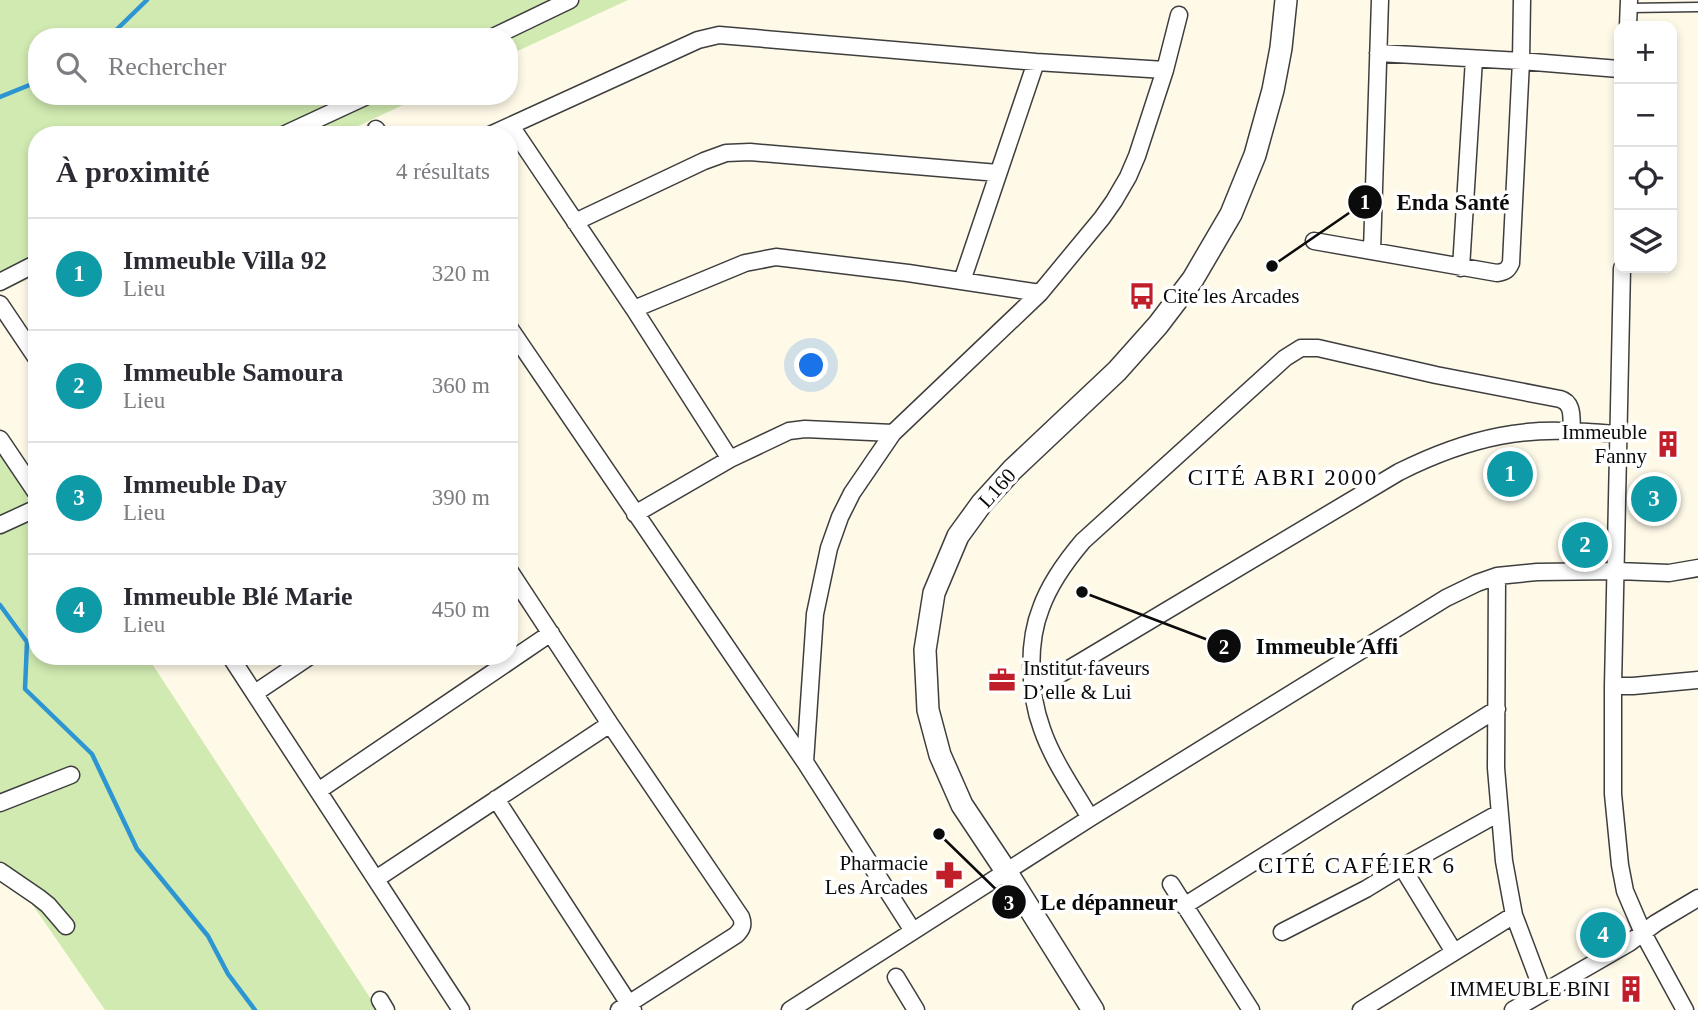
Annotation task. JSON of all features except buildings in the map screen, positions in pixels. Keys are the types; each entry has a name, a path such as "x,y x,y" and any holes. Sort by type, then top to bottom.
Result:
{"street":[{"path":"512,28 570,0"},
{"name":"L160","path":"1093,1010 962,805 940,755 928,710 925,650 934,593 958,536 982,503 1012,470 1116,371 1158,326 1193,279 1231,214 1255,155 1273,90 1286,0"},
{"path":"1372,251 1380,0"},
{"path":"1314,242 1497,273 1509,268 1522,0"},
{"path":"805,762 815,614 829,548 852,493 893,433 1040,293 1102,218 1122,188 1137,156 1165,70 1179,15"},
{"path":"511,125 698,40 719,35 1036,62 1165,70"},
{"path":"1378,53 1614,69"},
{"path":"1461,268 1474,58"},
{"path":"962,281 1036,62"},
{"path":"302,126 348,105"},
{"path":"518,136 635,309 730,459"},
{"path":"575,222 726,153 750,152 998,173"},
{"path":"635,309 745,263 765,258 791,258 895,271 1040,293"},
{"path":"0,282 28,268"},
{"path":"1622,273 1613,794 1625,891 1643,933 1685,1010"},
{"path":"0,304 28,340"},
{"path":"518,340 805,762 913,932"},
{"path":"1090,818 1041,728 1032,691 1033,641 1040,611 1051,586 1069,557 1104,523 1297,350 1318,348 1560,399 1570,408 1572,431"},
{"path":"635,514 730,459 782,433 805,429 893,433"},
{"path":"1032,691 1399,472 1429,458 1475,441 1512,434 1572,431 1618,434"},
{"path":"0,439 28,481"},
{"path":"0,525 28,512"},
{"path":"790,1010 1090,818 1446,598 1497,576 1537,572 1669,573 1698,568"},
{"path":"1497,576 1496,768 1504,861 1514,915 1543,992"},
{"path":"496,799 627,1008 741,930 741,917 518,584"},
{"path":"518,655 551,633"},
{"path":"236,665 461,1010"},
{"path":"255,693 297,665"},
{"path":"318,791 504,665"},
{"path":"1614,685 1633,686 1698,680"},
{"path":"1185,906 1497,709"},
{"path":"376,879 610,724"},
{"path":"0,803 71,775"},
{"path":"1282,932 1366,889 1499,813"},
{"path":"1402,867 1454,952"},
{"path":"0,871 48,905 65,926"},
{"path":"1171,884 1251,1010"},
{"path":"1513,1010 1629,943 1698,898"},
{"path":"1361,1010 1514,915"},
{"path":"895,977 916,1010"}],"lane":[{"path":"1629,4 1698,7"}],"green space":[{"path":"0,0 628,0 518,51 518,28 28,28 28,105 403,105 358,126 28,126 28,279 0,292"},
{"path":"0,432 28,474 28,665 153,665 378,1010 105,1010 0,861"}],"waterway":[{"path":"118,28 147,0"},
{"path":"0,97 28,86"},
{"path":"0,605 27,642 25,689 92,754 137,849 208,936 228,974 255,1010"}],"place":[{"name":"Enda Santé","path":"1272,266"},
{"name":"Cite les Arcades","path":"1142,296"},
{"name":"Immeuble Fanny","path":"1668,444"},
{"name":"Immeuble Villa 92","path":"1510,474"},
{"name":"Immeuble Day","path":"1654,499"},
{"name":"Immeuble Samoura","path":"1585,545"},
{"name":"Immeuble Affi","path":"1082,592"},
{"name":"Institut faveurs D’elle & Lui","path":"1002,680"},
{"name":"Le dépanneur","path":"939,834"},
{"name":"Pharmacie Les Arcades","path":"949,875"},
{"name":"Immeuble Blé Marie","path":"1603,935"},
{"name":"IMMEUBLE BINI","path":"1631,989"}],"district":[{"name":"CITÉ ABRI 2000","path":"1283,477"},
{"name":"CITÉ CAFÉIER 6","path":"1357,865"}]}
